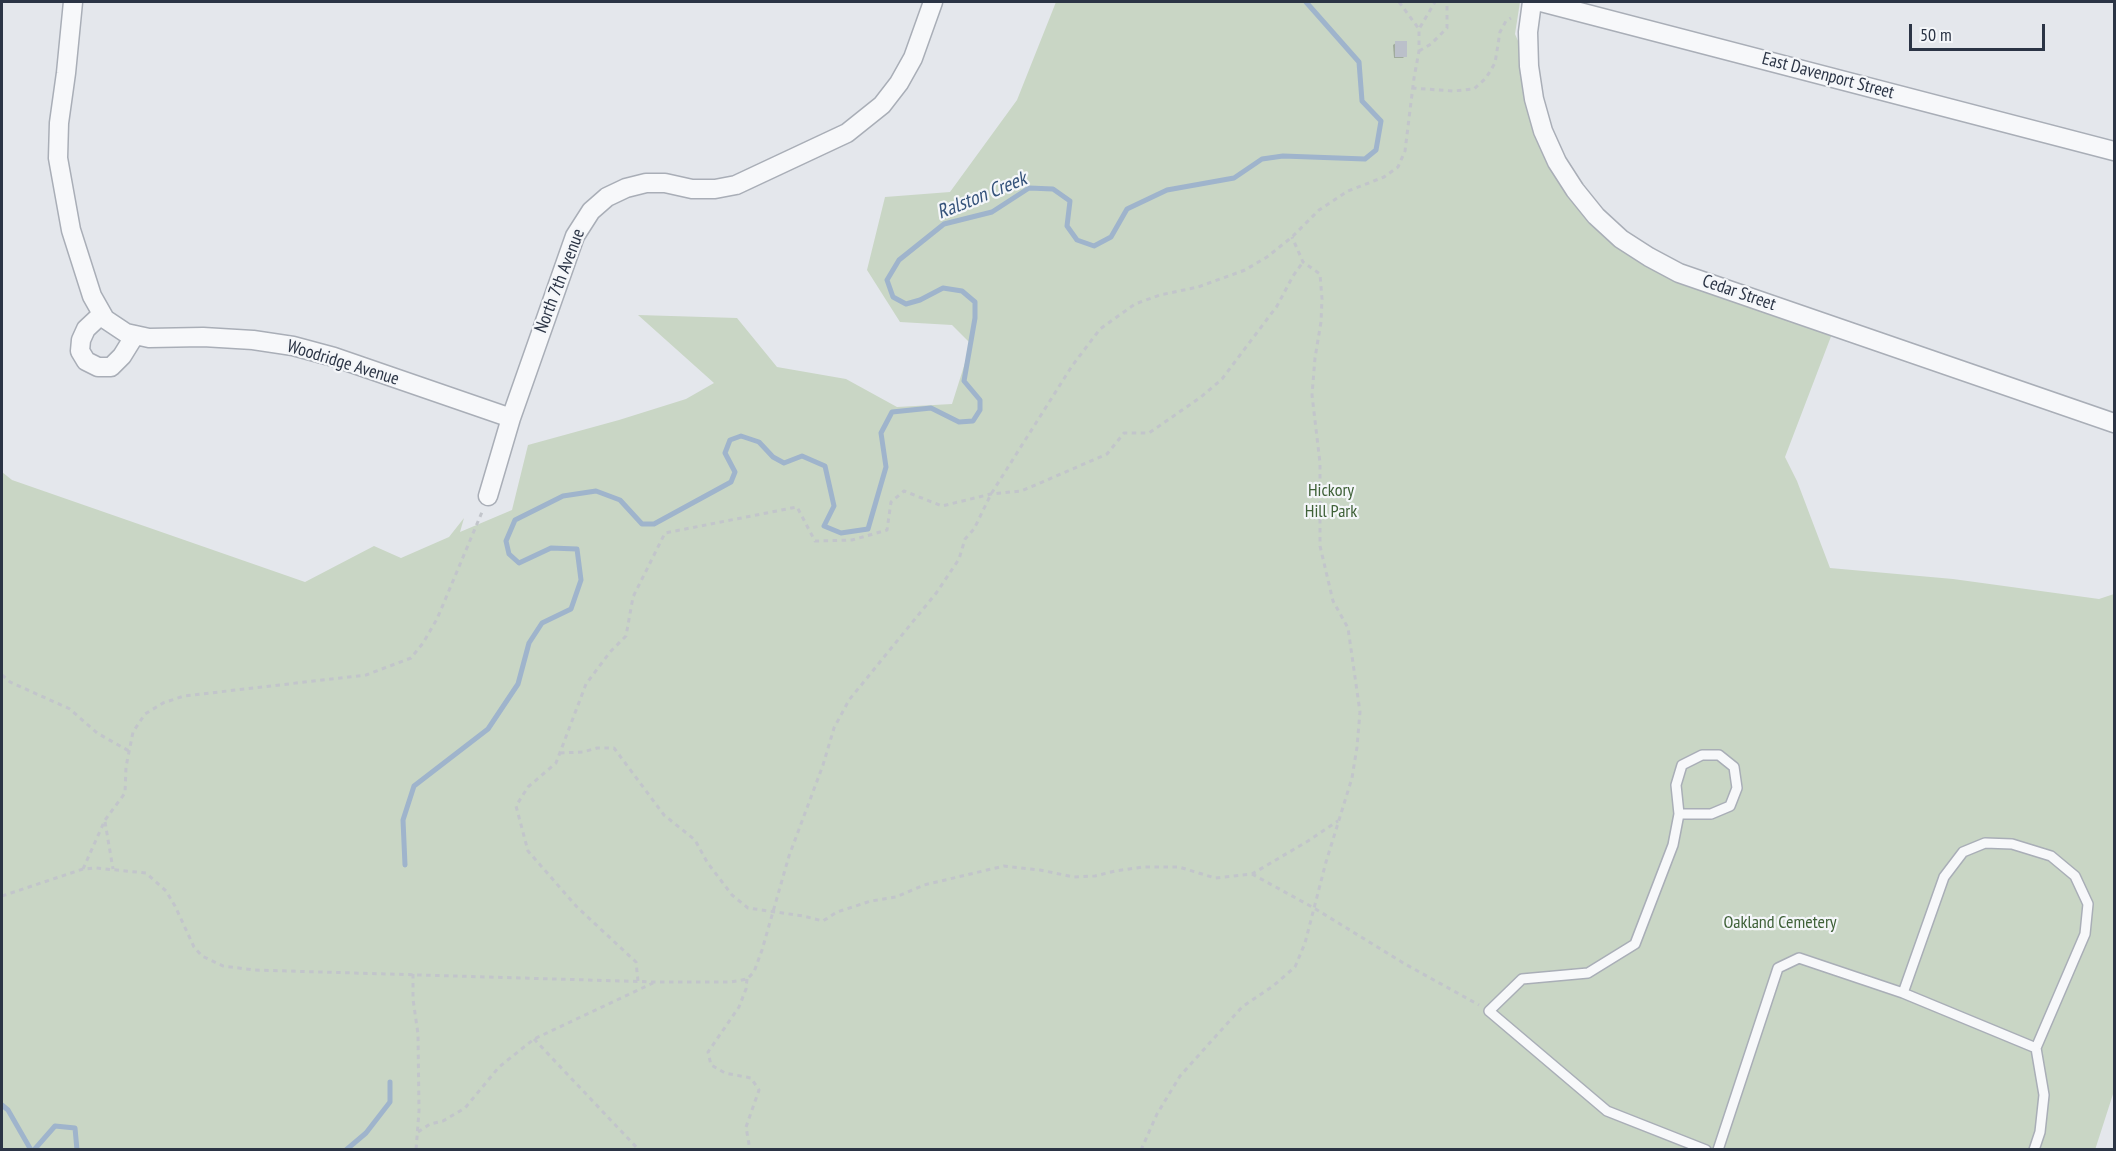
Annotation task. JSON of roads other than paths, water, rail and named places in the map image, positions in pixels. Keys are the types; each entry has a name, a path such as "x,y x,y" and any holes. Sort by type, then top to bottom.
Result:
{"street":[{"name":"Woodridge Avenue","path":"73,2 58,123 58,158 71,230 92,296 105,319 126,333 149,338 223,338 293,346 334,357 511,418"},
{"name":"North 7th Avenue","path":"489,496 511,418 575,236 591,211 607,197 626,188 646,183 665,183 692,189 714,189 736,185 847,133 882,105 899,83 913,58 933,2"},
{"name":"East Davenport Street","path":"1535,5 2115,151"},
{"name":"Cedar Street","path":"1535,5 1528,32 1529,66 1534,99 1543,131 1557,162 1575,190 1596,216 1621,239 1649,258 1679,273 2115,423"},
{"path":"102,314 86,328 81,340 80,351 86,362 98,367 111,367 122,356 135,335"}],"lane":[{"path":"1679,814 1711,814 1730,806 1737,788 1734,768 1719,755 1702,755 1682,765 1676,785 1679,814 1673,845 1635,944 1588,973 1522,978 1489,1011 1607,1111 1706,1149"},
{"path":"1903,993 1944,877 1963,852 1986,843 2012,844 2052,856 2075,876 2088,904 2085,934 2036,1048 2044,1095 2040,1132 2034,1149"},
{"path":"1718,1149 1778,968 1799,958 1903,993 2036,1048"}],"waterway":[{"name":"Ralston Creek","path":"405,865 403,820 414,786 488,729 518,684 529,643 542,623 571,609 581,580 577,549 551,548 519,563 509,554 506,541 515,520 563,496 596,491 620,500 642,524 654,524 731,482 735,472 725,453 730,440 741,436 759,442 773,457 784,463 802,456 825,466 834,506 824,526 841,533 868,529 886,467 881,433 892,412 931,408 959,422 973,421 980,410 980,400 964,381 975,318 975,302 962,291 943,288 920,300 906,304 893,297 887,280 899,260 944,224 992,212 1029,188 1053,189 1070,201 1067,226 1077,240 1094,246 1111,237 1127,209 1167,190 1234,178 1262,159 1283,156 1365,159 1376,150 1381,121 1362,101 1359,62 1306,2"},
{"name":"Ralston Creek","path":"346,1150 366,1133 390,1102 390,1082"},
{"name":"Ralston Creek","path":"2,1105 8,1110 31,1150"},
{"name":"Ralston Creek","path":"34,1150 55,1126 75,1128 77,1150"}],"park label":[{"name":"Hickory Hill Park","path":"1331,501"},
{"name":"Oakland Cemetery","path":"1780,923"}]}
